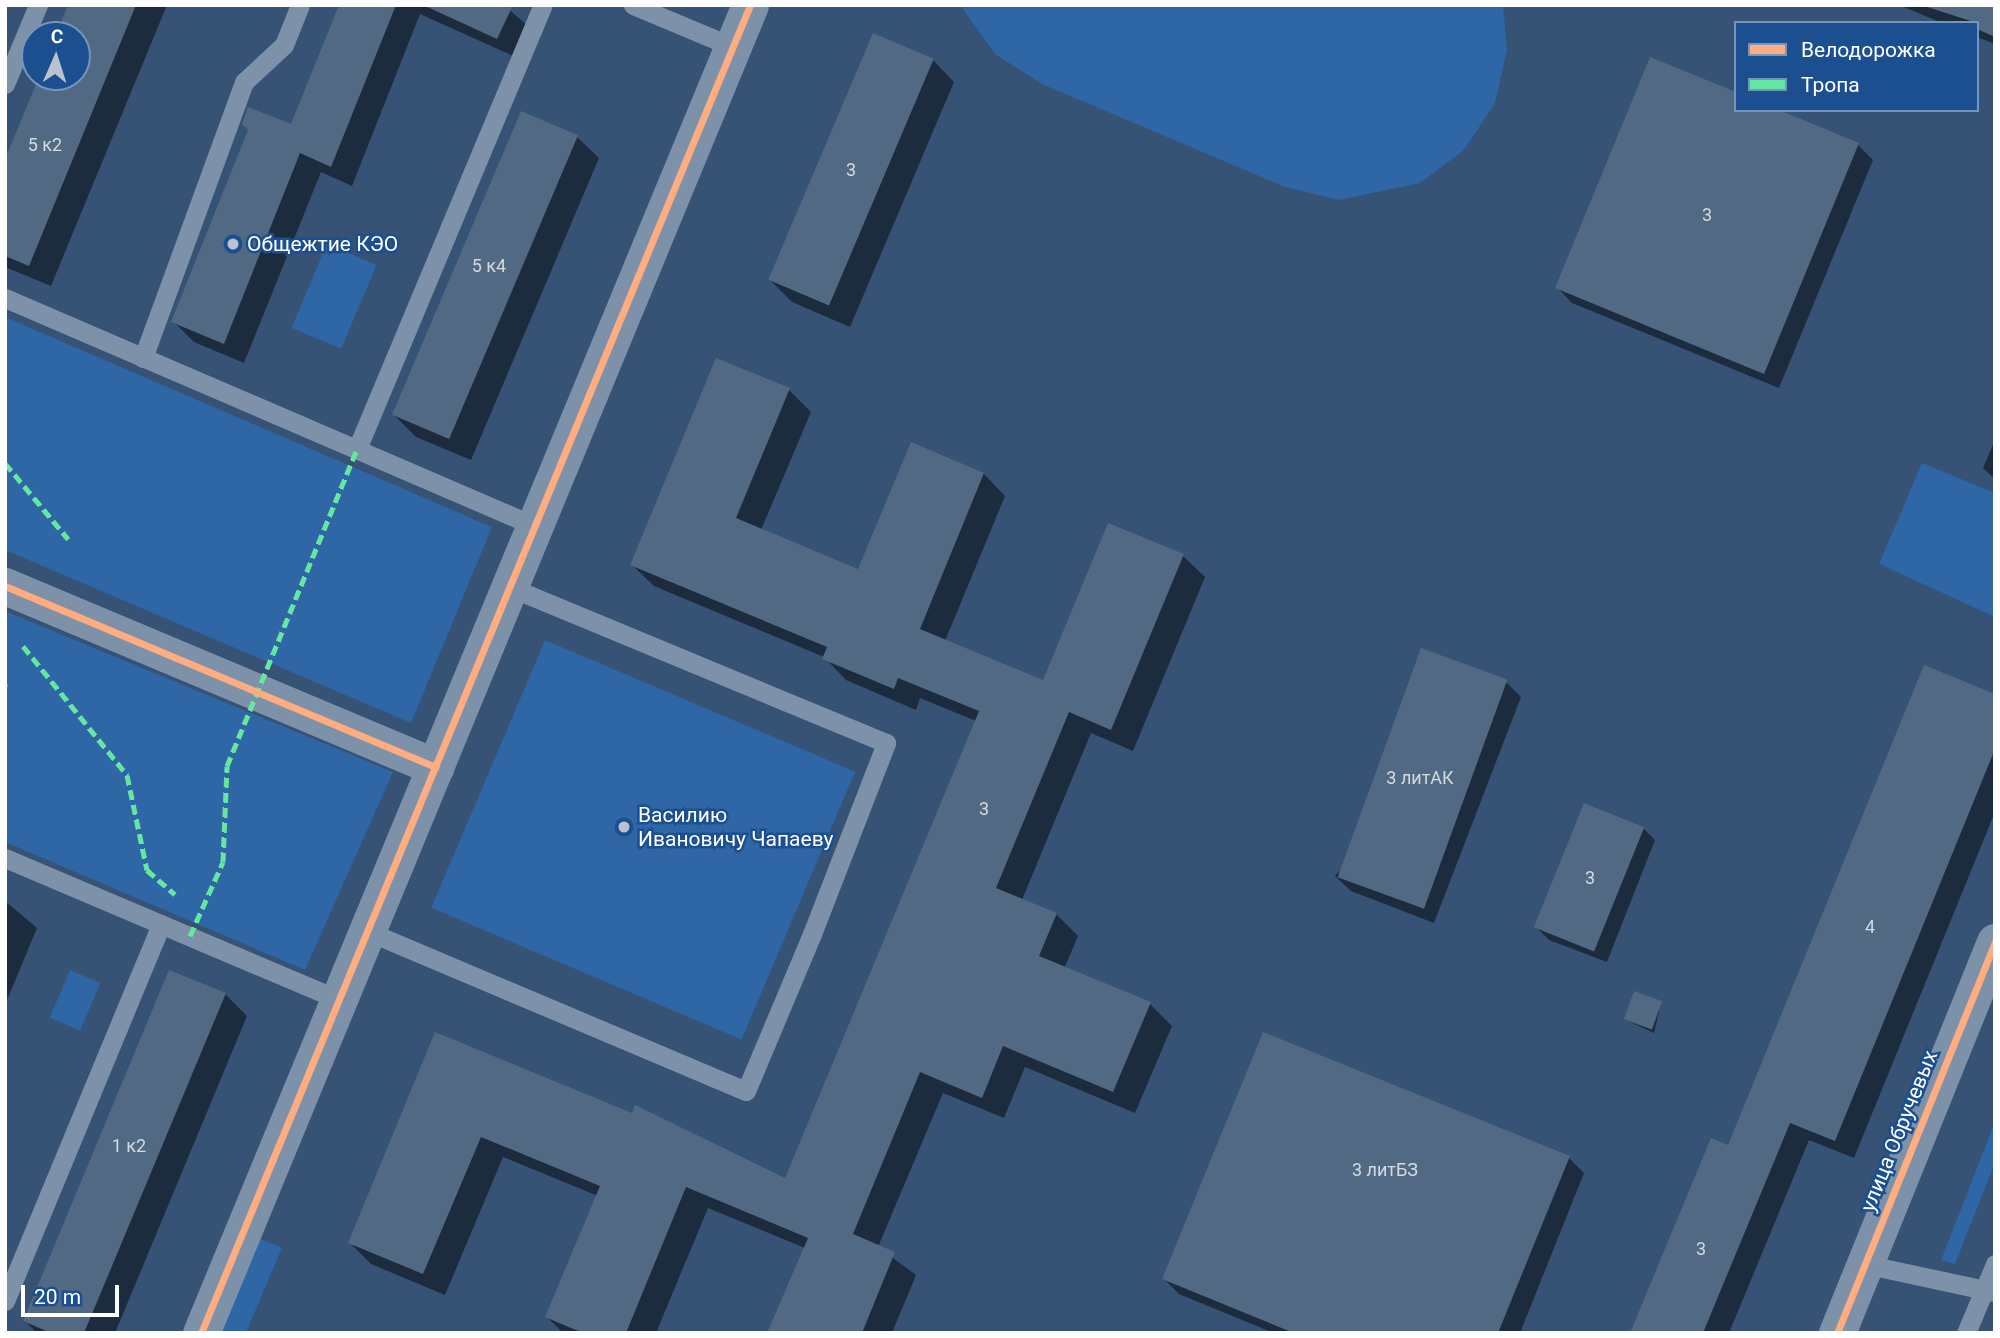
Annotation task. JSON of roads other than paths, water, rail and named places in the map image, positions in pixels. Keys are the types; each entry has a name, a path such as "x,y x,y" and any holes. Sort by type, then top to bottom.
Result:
{"street":[{"path":"201,1333 750,5"},
{"path":"5,586 435,767"},
{"name":"улица Обручевых","path":"1837,1333 1995,942"}],"lane":[{"path":"5,84 38,5"},
{"path":"143,358 244,82 284,45 300,5"},
{"path":"357,449 543,5"},
{"path":"633,5 733,47"},
{"path":"5,299 535,526"},
{"path":"367,931 747,1091 812,934 886,743 509,587"},
{"path":"5,858 339,1000"},
{"path":"5,1301 161,924"},
{"path":"1864,1264 1989,1291"},
{"path":"1966,1333 1989,1291 1995,1264"}],"place":[{"name":"Общежтие КЭО","path":"233,244"},
{"name":"Василию Ивановичу Чапаеву","path":"624,827"}]}
